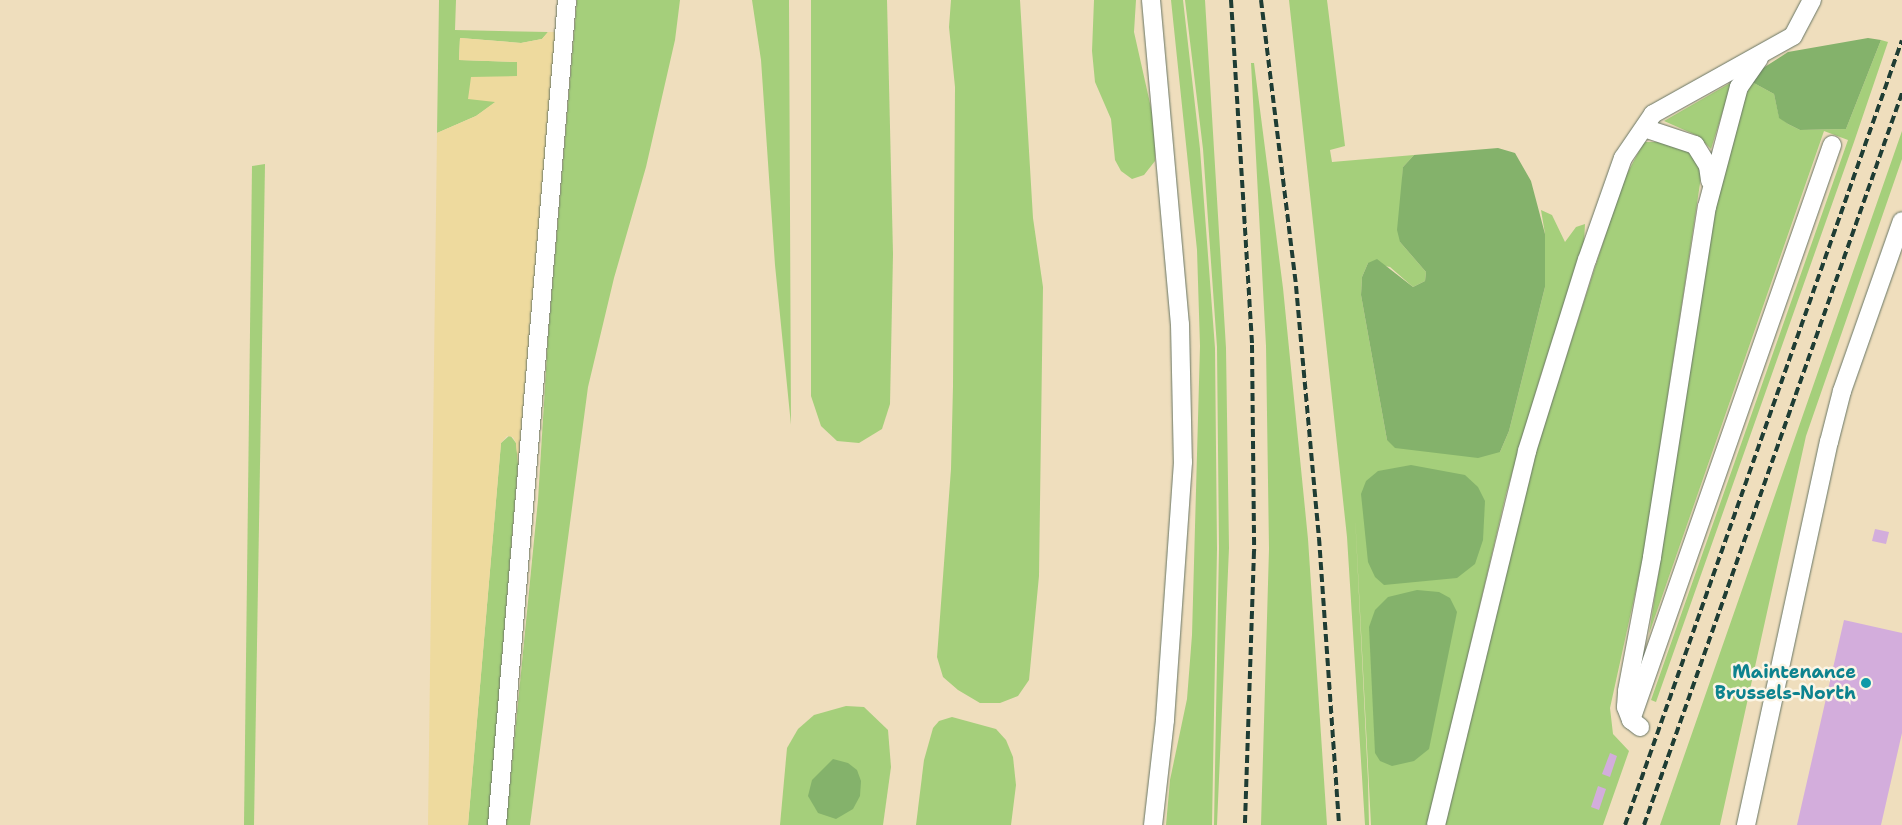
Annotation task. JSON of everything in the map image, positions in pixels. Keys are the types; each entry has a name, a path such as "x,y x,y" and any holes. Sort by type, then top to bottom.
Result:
{"lane":[{"path":"497,825 567,0"},
{"path":"1151,0 1180,324 1183,462 1165,720 1153,825"},
{"path":"1436,825 1514,501 1538,416 1587,260 1624,158 1653,114 1793,36 1812,0"},
{"path":"1775,46 1751,67 1739,87 1710,195 1652,557 1627,691 1626,707 1636,723 1832,145"},
{"path":"1644,128 1695,144 1708,166 1710,195"},
{"path":"1746,825 1829,442 1842,391 1902,221"}],"green space":[{"path":"439,0 456,0 455,30 548,32 542,39 521,43 460,38 459,60 518,62 517,77 496,102 476,116 437,133"},
{"path":"577,0 680,0 675,40 646,167 614,278 588,387 530,825 506,825 538,500 548,338"},
{"path":"752,0 789,0 791,425 775,265 761,60"},
{"path":"811,0 887,0 893,254 890,404 882,429 859,443 837,441 821,426 811,396"},
{"path":"951,0 1020,0 1033,218 1043,287 1039,576 1029,680 1018,696 1000,703 980,703 958,690 943,677 937,657 951,469 953,386 955,87 949,27"},
{"path":"1094,0 1136,0 1134,32 1156,130 1155,161 1144,175 1132,179 1121,171 1115,160 1111,119 1095,82 1092,51"},
{"path":"1171,0 1183,0 1200,149 1215,348 1217,549 1212,825 1166,825 1170,780 1187,699 1192,635 1200,346 1197,250"},
{"path":"1185,0 1205,0 1226,348 1229,548 1217,825 1214,825 1219,548 1217,347 1203,149"},
{"path":"1289,0 1327,0 1345,146 1330,150 1332,162 1414,155 1403,167 1400,242 1426,272 1425,281 1413,287 1390,267 1368,263 1362,277 1361,295 1387,440 1500,452 1509,431 1545,287 1545,234 1541,210 1552,215 1565,242 1576,227 1585,224 1584,243 1540,378 1506,494 1428,825 1371,825 1355,514 1368,780 1369,825 1365,825 1347,537"},
{"path":"1868,38 1881,40 1846,129 1800,130 1788,124 1779,118 1774,94 1752,82 1760,70 1788,52"},
{"path":"1881,40 1888,42 1656,702 1651,700 1848,140 1824,131 1649,634 1715,211 1745,97 1752,82 1774,94 1779,117 1800,130 1846,129"},
{"path":"1251,63 1254,63 1283,288 1308,539 1327,825 1261,825 1269,549 1266,346"},
{"path":"1732,82 1711,149 1698,136 1664,121"},
{"path":"1902,131 1902,159 1806,436 1720,825 1660,825"},
{"path":"1644,142 1664,142 1690,151 1698,161 1701,177 1644,553 1610,708 1613,734 1629,751 1603,825 1445,825 1536,450 1623,181"},
{"path":"1498,148 1515,153 1531,181 1545,234 1545,287 1509,431 1500,452 1478,458 1395,448 1387,440 1361,295 1362,277 1368,263 1377,259 1413,287 1425,281 1426,272 1400,242 1397,230 1403,167 1414,155"},
{"path":"265,164 254,825 244,825 252,166"},
{"path":"510,435 516,443 518,464 488,825 468,825 501,443"},
{"path":"1411,465 1465,475 1478,487 1485,501 1483,540 1475,564 1457,578 1384,585 1375,577 1368,562 1361,494 1366,481 1378,471"},
{"path":"1417,590 1439,592 1450,598 1457,612 1429,749 1414,761 1392,766 1380,761 1375,753 1369,627 1375,610 1388,597"},
{"path":"846,706 864,707 888,730 891,767 883,825 780,825 787,748 798,729 814,715"},
{"path":"952,717 996,729 1006,740 1013,757 1016,785 1011,825 916,825 924,760 933,728 939,721"},
{"path":"833,759 848,763 857,770 861,781 860,796 853,809 836,819 818,813 808,796 812,780"}],"sand":[{"path":"548,32 556,32 518,464 516,443 513,437 507,436 501,443 468,825 428,825 437,133 476,116 495,102 468,99 471,77 517,76 517,62 459,60 460,38 521,43 542,39"}],"building":[{"path":"1875,529 1889,532 1886,544 1872,541"},
{"name":"Maintenance Brussels-North","path":"1844,620 1902,633 1902,733 1881,825 1797,825"},
{"path":"1610,753 1617,756 1610,777 1602,774"},
{"path":"1598,786 1606,789 1599,810 1591,807"}],"railway":[{"path":"1231,0 1252,345 1254,551 1245,825"},
{"path":"1261,0 1296,286 1319,538 1339,825"},
{"path":"1625,825 1902,40"},
{"path":"1644,825 1902,93"}],"place":[{"name":"Maintenance Brussels-North","path":"1866,683"}]}
